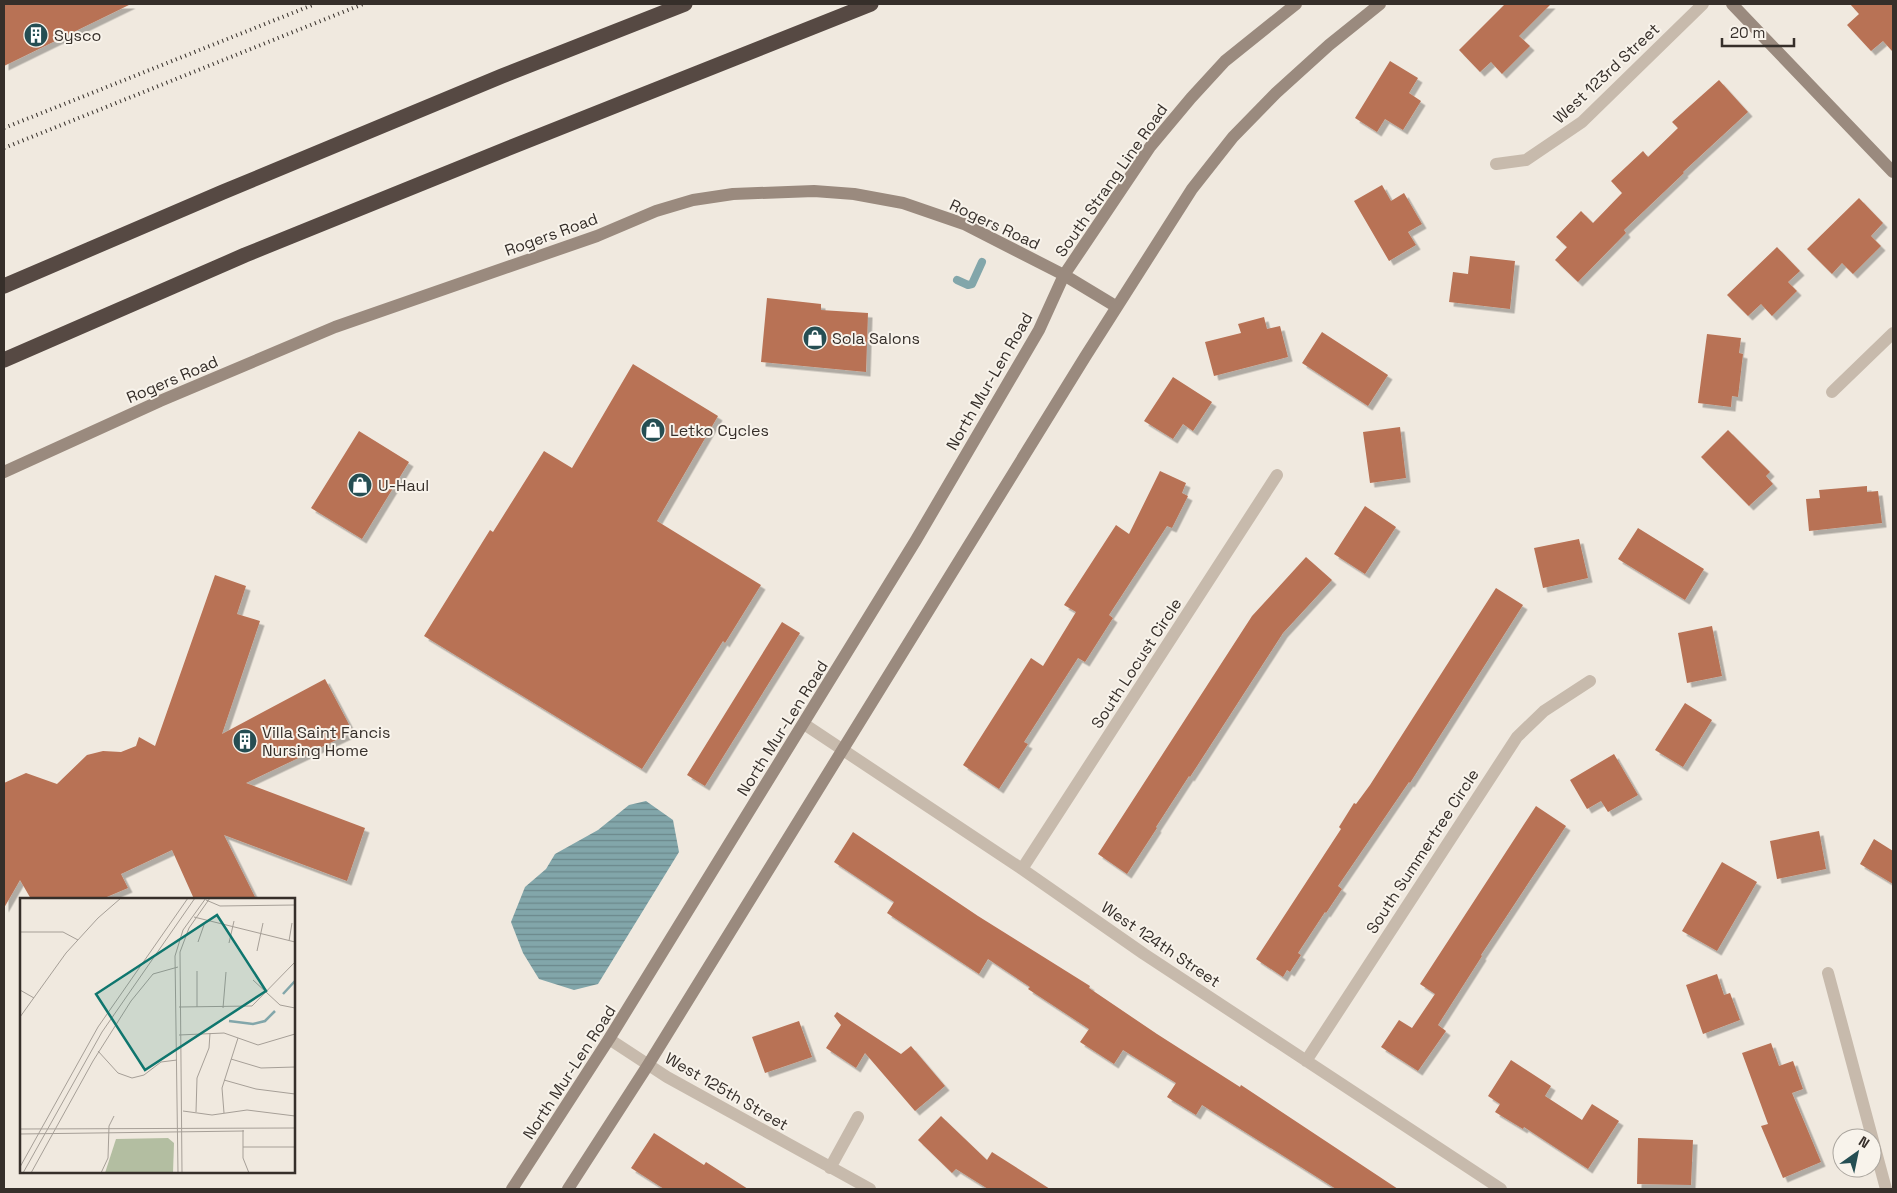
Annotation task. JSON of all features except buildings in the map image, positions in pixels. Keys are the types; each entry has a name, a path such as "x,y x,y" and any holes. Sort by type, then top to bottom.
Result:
{"highway":[{"path":"4,286 484,83 685,4"},
{"path":"4,360 282,240 871,4"}],"main road":[{"name":"South Strang Line Road","path":"1064,274 1150,148 1191,98 1225,61 1296,4"},
{"path":"568,1189 648,1065 1192,189 1233,137 1276,93 1329,45 1380,4"},
{"path":"1732,4 1893,172"},
{"name":"Rogers Road","path":"4,472 160,401 335,327 597,236 656,211 693,200 733,194 814,191 854,194 903,203 964,224 1064,274 1117,307"},
{"name":"North Mur-Len Road","path":"512,1189 609,1039 916,540 1039,330 1064,274"}],"street":[{"name":"West 123rd Street","path":"1496,164 1526,160 1582,122 1703,4"},
{"path":"1832,392 1893,333"},
{"name":"South Locust Circle","path":"1022,869 1277,475"},
{"name":"South Summertree Circle","path":"1306,1061 1517,737 1544,711 1590,682"},
{"name":"West 124th Street","path":"804,724 1022,869 1144,954 1501,1189"},
{"path":"1828,973 1886,1189"},
{"name":"West 125th Street","path":"609,1039 648,1065 870,1189"},
{"path":"830,1168 858,1117"}],"water":[{"path":"646,801 673,820 679,852 598,984 574,990 539,979 523,953 511,922 525,887 546,869 555,854 598,830 629,805"}],"waterway":[{"path":"957,280 968,285 972,284 982,262"}],"railway":[{"path":"4,128 315,4"},
{"path":"4,148 363,4"}],"place":[{"name":"Sysco","path":"36,35"},
{"name":"Sola Salons","path":"815,338"},
{"name":"Letko Cycles","path":"653,430"},
{"name":"U-Haul","path":"360,485"},
{"name":"Villa Saint Fancis Nursing Home","path":"245,741"}]}
